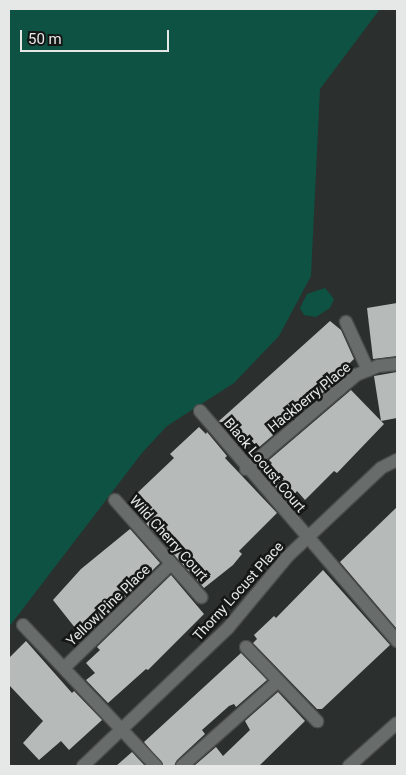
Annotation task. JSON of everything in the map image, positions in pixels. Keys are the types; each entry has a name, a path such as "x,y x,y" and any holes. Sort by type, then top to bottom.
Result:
{"street":[{"path":"346,322 368,370"},
{"name":"Hackberry Place","path":"246,469 356,375 368,370 397,364"},
{"name":"Black Locust Court","path":"200,411 246,469 397,640"},
{"name":"Thorny Locust Place","path":"83,766 228,628 307,538 381,468 397,460"},
{"name":"Wild Cherry Court","path":"115,500 201,597"},
{"name":"Yellow Pine Place","path":"65,667 171,564"},
{"path":"23,624 156,766"},
{"path":"246,647 317,722"},
{"path":"182,766 278,681"},
{"path":"349,766 397,725"}],"green space":[{"path":"9,9 380,9 320,89 311,276 279,336 234,383 167,426 142,453 9,627"},
{"path":"325,288 334,299 330,308 316,317 304,315 300,308 307,294"}],"building":[{"path":"397,303 397,356 373,359 367,308"},
{"path":"330,321 341,330 354,359 336,376 339,379 258,448 249,438 240,445 219,421"},
{"path":"397,372 397,418 381,421 374,376"},
{"path":"351,390 384,424 337,473 334,471 305,500 297,491 288,502 263,472 272,463 269,460"},
{"path":"199,427 206,434 207,432 227,456 225,458 277,513 239,551 242,554 233,565 204,588 141,518 145,514 133,497 174,458 170,454"},
{"path":"397,507 397,629 340,562"},
{"path":"130,529 160,563 86,635 78,627 76,629 53,600 81,569"},
{"path":"323,570 390,645 322,709 317,709 253,643 257,639 254,635 274,616 276,618"},
{"path":"171,575 204,614 148,670 146,669 108,703 86,680 95,673 86,663 100,650 97,647"},
{"path":"26,641 72,693 74,691 102,720 69,750 61,741 39,760 23,743 43,721 9,685 9,658"},
{"path":"241,653 267,680 236,707 234,704 229,706 202,730 205,734 177,760 174,766 164,766 144,742"},
{"path":"278,692 305,721 259,766 194,766 216,747 223,756 250,730 245,721"},
{"path":"132,752 145,766 116,766"}]}
